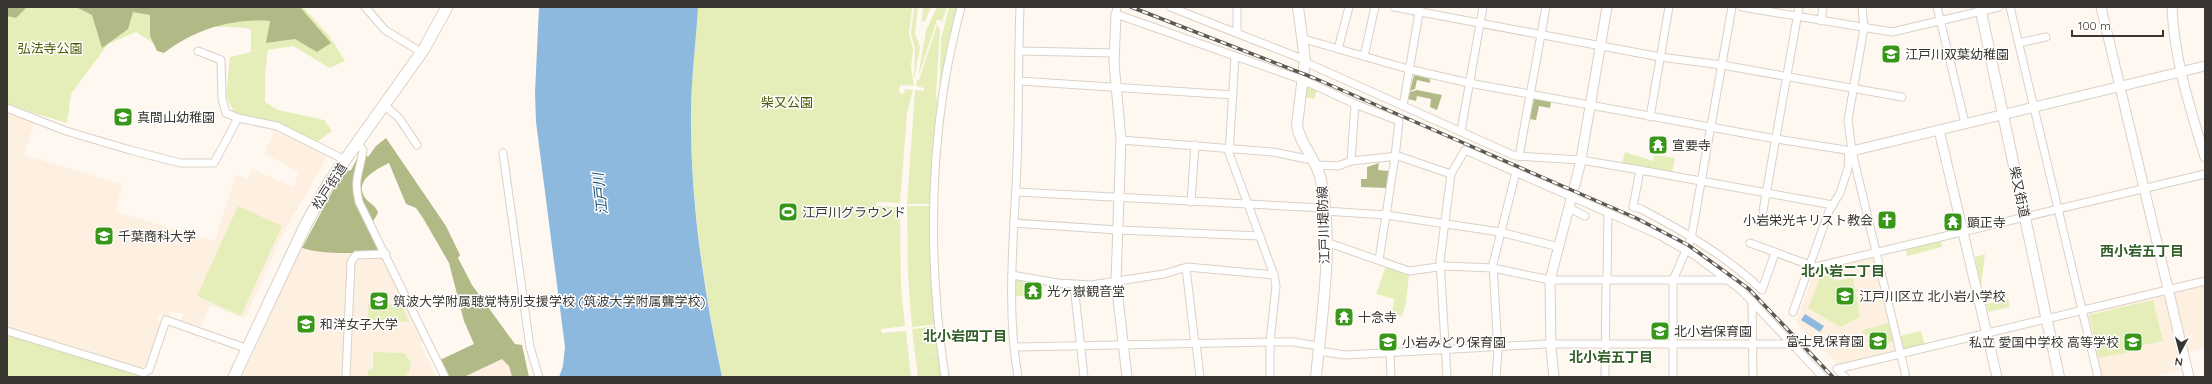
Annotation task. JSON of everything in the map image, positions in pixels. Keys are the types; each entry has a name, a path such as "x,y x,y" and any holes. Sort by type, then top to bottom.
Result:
{"main road":[{"name":"松戸街道","path":"234,377 306,224 330,181 421,52 447,7"},
{"name":"江戸川堤防線","path":"1298,7 1299,21 1304,39 1305,61 1297,125 1299,135 1314,162 1321,180 1326,242 1316,377"},
{"name":"柴又街道","path":"1980,9 2059,377"}],"street":[{"path":"365,7 385,30 421,52"},
{"path":"945,377 936,286 933,205 943,92 961,7"},
{"path":"1018,377 1014,347 1012,275 1016,192 1020,7"},
{"path":"1170,7 1305,61 1515,156 1581,160 1833,205"},
{"path":"1237,7 1237,33"},
{"path":"1338,49 1349,7"},
{"path":"1364,56 1375,7"},
{"path":"1394,7 1419,9 1660,57 1722,65 1902,97"},
{"path":"1461,131 1483,7"},
{"path":"1519,156 1546,7"},
{"path":"1554,377 1551,344 1550,280 1581,160 1607,7"},
{"path":"1650,116 1669,7"},
{"path":"1673,377 1673,280 1685,249 1692,236 1732,7"},
{"path":"1742,7 1892,32 1941,21 1980,9 1999,7"},
{"path":"1763,211 1799,7"},
{"path":"1821,21 1823,7"},
{"path":"1793,312 1833,205 1840,193 1848,168 1848,120 1864,28 1862,7"},
{"path":"1937,7 1965,123"},
{"path":"2010,7 2098,377"},
{"path":"2101,7 2189,377"},
{"path":"2172,7 2174,39 2181,72 2205,157"},
{"path":"1403,106 1419,9"},
{"path":"1126,377 1116,281 1121,140 1116,86 1115,53 1117,10 1235,57 1303,80 1355,104 1399,121 1379,260"},
{"path":"2019,43 2046,36"},
{"path":"1304,39 1408,70 1469,83 1590,106 1849,151 2205,66"},
{"path":"198,51 222,60 222,99 226,113 238,118 277,126 346,160"},
{"path":"1019,51 1115,53"},
{"path":"1235,57 1229,149 1274,275 1276,286 1270,342 1270,377"},
{"path":"1019,81 1116,86 1233,95"},
{"path":"1351,161 1355,104"},
{"path":"384,105 399,118 417,145"},
{"path":"7,108 66,131 180,163 214,163 238,118"},
{"path":"1939,130 1997,377"},
{"path":"1121,140 1273,152 1338,166 1351,161 1395,157 1451,174"},
{"path":"357,143 364,150 356,179 358,195 445,377"},
{"path":"1191,202 1194,145"},
{"path":"1447,377 1440,266 1451,174 1466,150 1659,235 1685,249 1728,280 1752,301 1823,377"},
{"path":"1849,151 1877,252 1906,377"},
{"path":"502,153 530,347 539,377"},
{"path":"1640,170 1633,207 1692,236 1739,268 1762,290 1775,253"},
{"path":"1496,377 1497,347 1493,268 1500,232 1516,172"},
{"path":"1750,243 1815,267 2205,174"},
{"path":"1016,192 1249,204 1386,215 1500,232 1559,247"},
{"path":"1569,208 1585,216"},
{"path":"1605,377 1608,212"},
{"path":"1014,224 1260,236"},
{"path":"1326,242 1409,271 1440,266 1493,268 1550,280 1728,280"},
{"path":"346,377 351,262 356,255 386,254"},
{"path":"1012,275 1091,285 1164,274 1186,268 1274,275"},
{"path":"1186,268 1200,377"},
{"path":"1845,377 1837,369 2205,282"},
{"path":"1074,284 1084,377"},
{"path":"1752,301 1752,377"},
{"path":"7,331 145,375 149,370 166,320 248,349"},
{"path":"1014,347 1293,342 1345,355 1551,344 1792,344"},
{"path":"1390,353 1391,377"}],"shaded area":[{"name":"千葉商科大学","path":"7,111 35,120 24,155 122,184 116,212 215,241 236,174 247,180 252,169 293,187 299,172 265,154 274,130 285,132 327,155 284,232 245,319 210,305 200,327 181,321 183,314 171,311 169,318 159,315 157,320 161,321 161,326 147,369 7,327"},
{"name":"和洋女子大学","path":"301,248 309,250 352,253 348,259 344,377 242,377"},
{"name":"筑波大学附属聴覚特別支援学校 (筑波大学附属聾学校)","path":"358,257 385,257 426,341 420,344 436,377 348,377 353,262"},
{"name":"江戸川区立 北小岩小学校","path":"1872,257 1875,259 1898,351 1839,366 1796,323 1814,272"},
{"path":"2205,285 2205,348 2187,352 2173,293"},
{"name":"私立 愛国中学校 高等学校","path":"2162,296 2165,297 2181,369 2156,377 2100,377 2085,315 2087,312"},
{"path":"502,359 509,366 512,377 464,377"}],"green space":[{"name":"弘法寺公園","path":"7,7 303,7 330,37 345,61 330,68 293,46 268,50 265,74 265,102 278,110 324,120 332,131 317,142 279,123 235,114 226,96 230,57 251,52 251,29 233,27 207,27 189,30 175,35 160,47 136,32 108,44 71,94 67,123 7,105"},
{"path":"7,7 27,7 16,18 7,16"},
{"path":"76,7 300,7 331,43 317,52 295,39 266,43 270,21 255,21 214,27 188,38 164,53 157,51 150,36 150,15 133,12 128,29 102,48 92,15"},
{"name":"柴又公園","path":"698,7 912,7 909,34 913,49 911,66 914,86 900,85 899,93 904,94 905,89 913,90 907,114 900,203 877,202 876,206 900,207 901,286 905,326 881,329 882,333 906,331 911,377 722,377 704,279 693,180 691,100"},
{"path":"914,7 918,7 915,33 920,47 914,80 915,48 911,34"},
{"path":"923,7 931,7 925,21 922,21"},
{"path":"937,7 947,7 941,24 941,20 937,20 918,77 926,31"},
{"path":"949,7 959,7 939,108 941,39"},
{"path":"938,22 938,28 940,28 936,95 939,113 931,204 907,204 915,90 924,91 924,88 916,86 917,80 919,80"},
{"path":"1414,75 1430,79 1430,83 1417,80 1415,89 1410,91"},
{"path":"1308,84 1318,88 1314,99 1304,97"},
{"path":"1417,90 1442,95 1437,110 1430,107 1431,99 1417,96 1416,101 1408,99 1410,92"},
{"path":"1534,99 1551,102 1550,108 1539,106 1536,120 1528,119"},
{"path":"386,138 446,226 460,255 458,258 472,285 515,344 522,345 529,377 512,377 509,366 502,359 464,377 447,377 440,360 474,344 464,321 449,263 416,208 406,204 389,163 368,176 362,187 362,193 375,207 378,213 369,228 380,250 378,252 329,253 302,248 339,179 347,171 351,170 361,151 368,157 376,146"},
{"path":"1625,152 1653,161 1655,155 1675,158 1672,173 1622,164"},
{"path":"1379,163 1378,170 1389,171 1386,188 1361,187 1361,179 1367,179 1367,167"},
{"path":"238,206 282,226 241,316 197,296"},
{"path":"907,206 931,206 937,324 912,327 908,276"},
{"path":"1941,240 1942,247 1907,256 1906,248"},
{"path":"1985,254 1981,287 1975,257"},
{"path":"1386,266 1409,274 1406,304 1402,316 1392,313 1394,299 1376,294"},
{"path":"1832,272 1834,281 1853,278 1860,317 1840,327 1808,308 1821,275"},
{"path":"1016,279 1037,282 1036,297 1016,296"},
{"path":"2008,299 2010,307 1988,312 1986,304"},
{"path":"2153,300 2163,341 2143,345 2135,351 2099,358 2089,315"},
{"path":"368,304 402,305 409,322 368,320"},
{"path":"1889,323 1894,341 1885,344 1877,336 1863,334 1862,330"},
{"path":"937,326 940,352 928,354 940,353 943,377 918,377 912,329"},
{"path":"1921,331 1925,346 1904,351 1900,336"},
{"path":"7,332 144,374 149,377 7,377"},
{"path":"373,352 404,353 411,362 409,372 405,377 368,377 368,371 373,368"}],"water":[{"name":"江戸川","path":"539,7 698,7 691,100 693,179 699,246 709,312 722,377 559,377 563,366 565,347 536,122 535,93"},
{"path":"1805,314 1824,326 1820,332 1801,320"}],"railway":[{"path":"1131,7 1314,78 1636,218 1688,245 1749,289 1833,377"}],"place":[{"name":"江戸川双葉幼稚園","path":"1891,54"},
{"name":"真間山幼稚園","path":"123,117"},
{"name":"宣要寺","path":"1658,145"},
{"name":"江戸川グラウンド","path":"788,212"},
{"name":"小岩栄光キリスト教会","path":"1887,220"},
{"name":"顕正寺","path":"1953,222"},
{"name":"千葉商科大学","path":"104,236"},
{"name":"光ヶ嶽観音堂","path":"1033,291"},
{"name":"江戸川区立 北小岩小学校","path":"1845,296"},
{"name":"筑波大学附属聴覚特別支援学校 (筑波大学附属聾学校)","path":"379,301"},
{"name":"十念寺","path":"1344,317"},
{"name":"和洋女子大学","path":"306,324"},
{"name":"北小岩保育園","path":"1660,331"},
{"name":"富士見保育園","path":"1878,341"},
{"name":"小岩みどり保育園","path":"1388,342"},
{"name":"私立 愛国中学校 高等学校","path":"2133,342"}],"district":[{"name":"西小岩五丁目","path":"2142,251"},
{"name":"北小岩二丁目","path":"1843,271"},
{"name":"北小岩四丁目","path":"965,336"},
{"name":"北小岩五丁目","path":"1611,357"}]}
